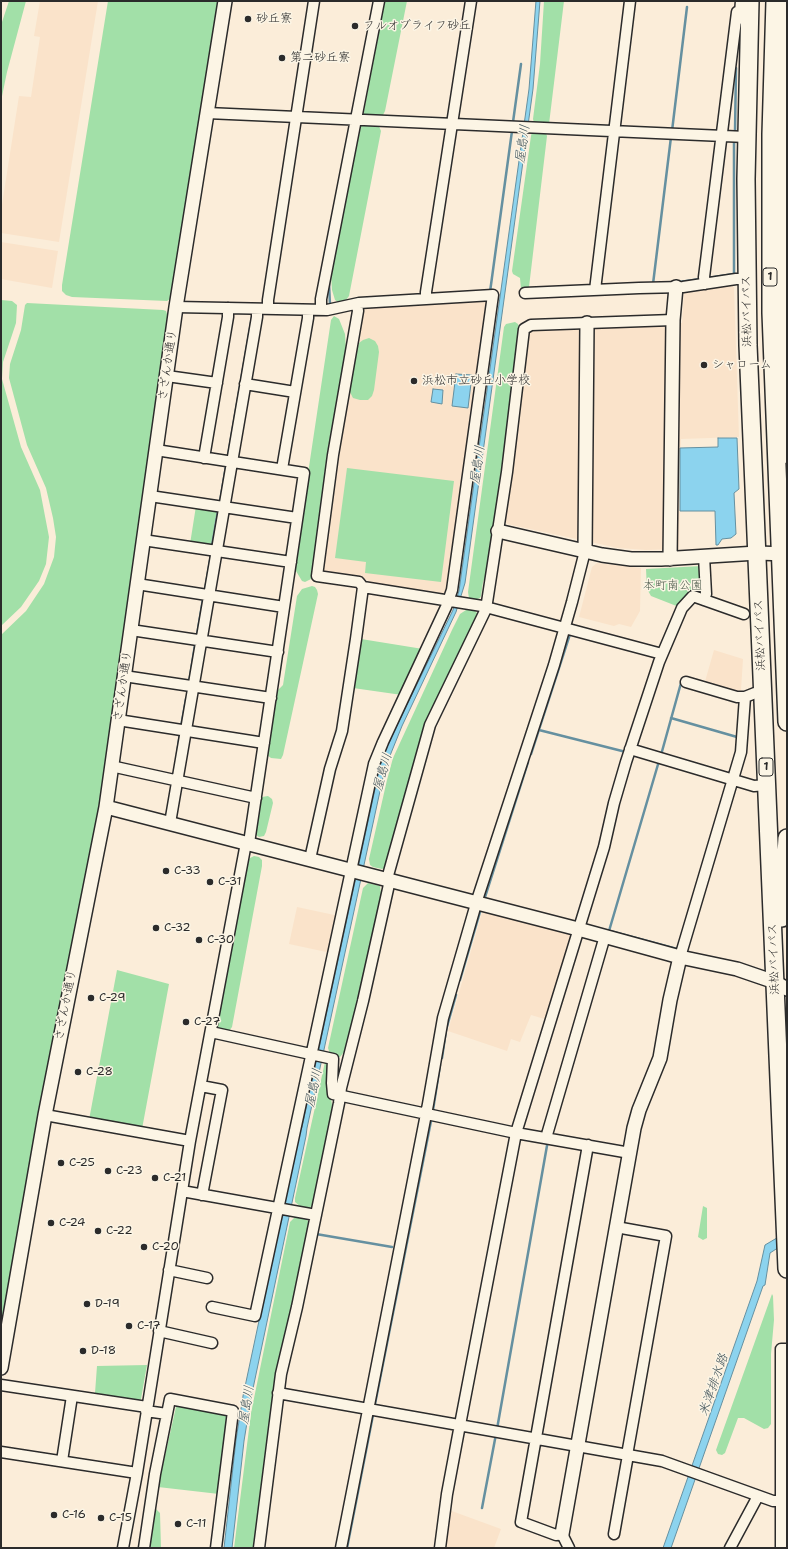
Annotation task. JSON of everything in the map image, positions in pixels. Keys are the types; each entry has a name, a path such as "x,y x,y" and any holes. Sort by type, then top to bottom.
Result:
{"highway":[{"name":"浜松バイパス","path":"750,1 746,137 746,279 772,553 786,675 787,722"},
{"name":"浜松バイパス","path":"781,2 770,179 773,378 782,504 772,553 763,693 767,785 781,986 783,1161 787,1269"},
{"path":"764,722 769,690 772,629 772,553 766,542 764,492 767,425 773,378"},
{"path":"781,986 784,967 782,917 787,838"},
{"path":"783,1161 787,1138"}],"street":[{"name":"さざんか通り","path":"1,1368 45,1116 106,807 176,306 225,1"},
{"path":"268,309 268,300 314,1"},
{"path":"321,310 321,299 379,1"},
{"path":"426,299 471,1"},
{"path":"595,290 613,131 630,1"},
{"path":"735,29 740,13 741,1"},
{"path":"781,2 787,458"},
{"path":"705,284 704,277 737,12"},
{"path":"207,113 746,137"},
{"path":"525,293 676,287 746,279"},
{"path":"670,559 673,320 676,287"},
{"path":"176,306 327,310 357,304 493,296 454,581 450,600 378,753 371,776 255,1316 212,1306"},
{"path":"357,304 358,311 333,455 317,576 359,582 363,587 486,607 662,654"},
{"path":"204,458 228,317 228,308"},
{"path":"170,823 257,317 257,309"},
{"path":"282,469 308,318 308,310"},
{"path":"259,1548 278,1392 340,1095 363,1001 389,879 430,725 486,607 510,447 524,329 531,325 673,320"},
{"path":"341,1548 426,1114 443,1018 477,902 565,628 585,551 588,323"},
{"path":"167,376 217,383"},
{"path":"245,384 295,392"},
{"path":"123,1548 137,1472 190,1141 256,798 304,473 156,450"},
{"path":"150,496 298,518"},
{"path":"498,531 585,551 631,559 670,559 772,553"},
{"path":"143,540 291,562"},
{"path":"704,556 706,594 704,600"},
{"path":"137,584 284,607"},
{"path":"310,859 330,769 342,731 363,587"},
{"path":"440,1548 447,1494 516,1133 604,847 614,803 630,749 662,654 682,608 693,596 744,614"},
{"path":"131,630 278,652"},
{"path":"124,676 271,698"},
{"path":"686,682 737,697 745,697 755,693 763,693"},
{"path":"569,1548 562,1534 630,1153 639,1110 660,1058 670,1000 680,957 743,744 745,697"},
{"path":"118,720 264,743"},
{"path":"630,749 754,786 767,785"},
{"path":"112,766 256,798"},
{"path":"106,807 578,928 680,957 742,970 781,986"},
{"path":"546,1138 605,936"},
{"path":"211,1032 333,1059 333,1094 516,1133 630,1153"},
{"path":"200,1086 222,1090 202,1195"},
{"path":"45,1116 190,1141"},
{"path":"562,1534 556,1535 521,1522 588,1145"},
{"path":"182,1191 316,1215"},
{"path":"614,1534 666,1236 616,1226"},
{"path":"169,1270 207,1278"},
{"path":"159,1331 212,1343"},
{"path":"781,1548 784,1530 781,1501 781,1349 787,1349"},
{"path":"1,1385 147,1409 167,1414"},
{"path":"278,1392 662,1461 758,1496 773,1501 781,1501"},
{"path":"62,1461 72,1396"},
{"path":"144,1548 155,1474 170,1399 233,1412 216,1548"},
{"path":"1,1452 155,1474"},
{"path":"730,1548 758,1496"}],"shaded area":[{"path":"40,1 98,1 59,242 1,233 1,211 19,96 31,97 40,37 34,36"},
{"path":"1,242 58,251 52,288 1,279"},
{"path":"730,284 734,287 739,437 681,439 679,549 646,550 618,548 507,524 503,518 526,334 531,328 682,323 684,291"},
{"name":"浜松市立砂丘小学校","path":"490,299 447,597 368,585 368,580 321,573 336,455 362,306"},
{"path":"597,563 641,568 640,611 631,627 619,624 614,626 579,617 592,567"},
{"path":"714,650 743,659 741,690 734,694 704,685"},
{"path":"297,907 339,916 331,953 289,944"},
{"path":"483,909 571,932 573,935 548,1020 531,1015 520,1042 511,1039 507,1051 448,1031"},
{"path":"449,1510 501,1529 494,1548 444,1548"}],"green space":[{"path":"9,1 26,1 7,72 1,101 1,25"},
{"path":"108,1 218,1 172,294 170,299 167,301 72,297 66,295 62,291"},
{"path":"385,1 407,1 385,111 380,118 364,115 364,111"},
{"path":"544,1 564,1 549,124 534,123 533,119 540,64"},
{"path":"365,123 378,124 381,131 349,296 346,300 338,302 335,300 332,290 331,275 360,130 361,126"},
{"path":"545,131 547,136 529,287 528,289 523,290 521,289 520,278 513,274 512,271 531,136 532,132"},
{"path":"1,300 12,301 17,305 16,323 3,362 2,379 21,447 40,490 49,537 46,564 39,581 21,607 1,626"},
{"path":"27,303 163,310 166,311 168,317 99,806 38,1114 1,1328 1,635 26,611 44,584 54,557 56,537 46,488 27,445 9,378 10,364 21,330 25,305"},
{"path":"334,316 339,319 345,334 346,349 327,454 312,574 311,579 305,582 302,581 296,571 295,560 331,320"},
{"path":"515,322 519,327 505,447 487,573 483,582 481,596 475,600 469,598 468,592 504,327 506,324"},
{"path":"369,338 375,341 379,352 374,390 372,396 368,400 360,400 353,398 350,392 350,386 359,343"},
{"path":"347,468 454,481 441,582 365,573 366,562 335,558"},
{"path":"196,506 217,510 211,546 190,544"},
{"name":"本町南公園","path":"702,566 703,592 679,607 651,596 647,589 646,569"},
{"path":"312,586 315,587 318,594 283,755 281,759 271,758 267,755 267,752 276,692 283,685 297,596 302,589"},
{"path":"466,610 474,610 478,614 433,709 385,868 382,869 373,867 370,865 369,859 393,758 452,630 460,614"},
{"path":"361,639 423,649 402,695 353,688"},
{"path":"268,796 272,799 273,803 266,832 264,836 259,837 256,835 255,830 260,800 262,797"},
{"path":"254,856 259,857 262,860 262,866 232,1027 229,1031 219,1029 217,1023 247,863 250,858"},
{"path":"368,883 380,886 381,893 358,1000 344,1052 340,1057 337,1057 330,1054 328,1048 363,888"},
{"path":"117,970 169,984 142,1129 89,1120"},
{"path":"329,1061 329,1084 332,1105 331,1114 313,1203 309,1208 301,1207 295,1202 295,1198 325,1062"},
{"path":"703,1206 707,1208 707,1238 703,1240 698,1237"},
{"path":"295,1217 307,1219 309,1224 274,1383 254,1548 234,1548 251,1413 290,1222"},
{"path":"772,1294 774,1320 771,1354 771,1424 768,1428 764,1429 744,1418 738,1418 725,1453 722,1455 718,1454 716,1450"},
{"path":"147,1365 140,1400 95,1393 97,1366"},
{"path":"178,1406 227,1416 228,1419 219,1494 158,1487 176,1407"},
{"path":"155,1508 160,1513 161,1548 149,1548"}],"water":[{"name":"屋島川","path":"536,1 540,1 533,89 465,583 456,612 402,726 385,768 307,1128 251,1398 244,1441 232,1548 224,1548 236,1440 243,1396 380,766 388,744 453,610 459,591 529,89"},
{"path":"456,374 472,375 468,408 452,406"},
{"path":"433,389 443,390 442,404 431,402"},
{"path":"718,438 737,438 739,489 734,493 736,534 731,538 722,539 718,545 716,545 715,511 680,511 680,448 718,447"},
{"path":"787,1232 787,1242 770,1253 765,1285 763,1286 671,1548 663,1548 757,1281 765,1245"}],"waterway":[{"path":"672,131 687,7"},
{"name":"屋島川","path":"513,122 521,64"},
{"path":"735,132 736,68"},
{"name":"屋島川","path":"490,292 512,131"},
{"path":"653,284 671,137"},
{"path":"708,278 734,274 734,140"},
{"path":"786,265 787,258"},
{"path":"679,282 701,279"},
{"path":"329,283 330,305"},
{"path":"228,456 252,317"},
{"path":"220,502 226,466"},
{"path":"212,546 218,511"},
{"path":"205,590 211,555"},
{"path":"197,635 203,599"},
{"path":"531,754 570,634"},
{"path":"189,683 195,645"},
{"path":"661,755 681,683"},
{"path":"181,727 186,699"},
{"path":"671,718 737,737"},
{"path":"539,730 626,752"},
{"path":"177,754 180,733"},
{"path":"609,931 659,761"},
{"path":"485,897 528,762"},
{"path":"460,980 480,912"},
{"path":"610,931 677,949"},
{"path":"442,1058 446,1030 456,995"},
{"path":"433,1110 440,1065"},
{"path":"375,1404 431,1121"},
{"path":"497,1429 548,1140"},
{"path":"316,1234 392,1247"},
{"path":"347,1548 373,1415"},
{"path":"482,1508 496,1434"}],"place":[{"name":"砂丘寮","path":"248,19"},
{"name":"フルオブライフ砂丘","path":"355,26"},
{"name":"第二砂丘寮","path":"282,58"},
{"name":"シャローム","path":"704,365"},
{"name":"浜松市立砂丘小学校","path":"414,381"},
{"name":"C-33","path":"166,871"},
{"name":"C-31","path":"210,882"},
{"name":"C-32","path":"156,928"},
{"name":"C-30","path":"199,940"},
{"name":"C-29","path":"91,998"},
{"name":"C-27","path":"186,1022"},
{"name":"C-28","path":"78,1072"},
{"name":"C-25","path":"61,1163"},
{"name":"C-23","path":"108,1171"},
{"name":"C-21","path":"155,1178"},
{"name":"C-24","path":"51,1223"},
{"name":"C-22","path":"98,1231"},
{"name":"C-20","path":"144,1247"},
{"name":"D-19","path":"87,1304"},
{"name":"C-17","path":"129,1326"},
{"name":"D-18","path":"83,1351"},
{"name":"C-16","path":"54,1515"},
{"name":"C-15","path":"101,1518"},
{"name":"C-11","path":"178,1524"}],"water label":[{"name":"米津排水路","path":"714,1385"}]}
